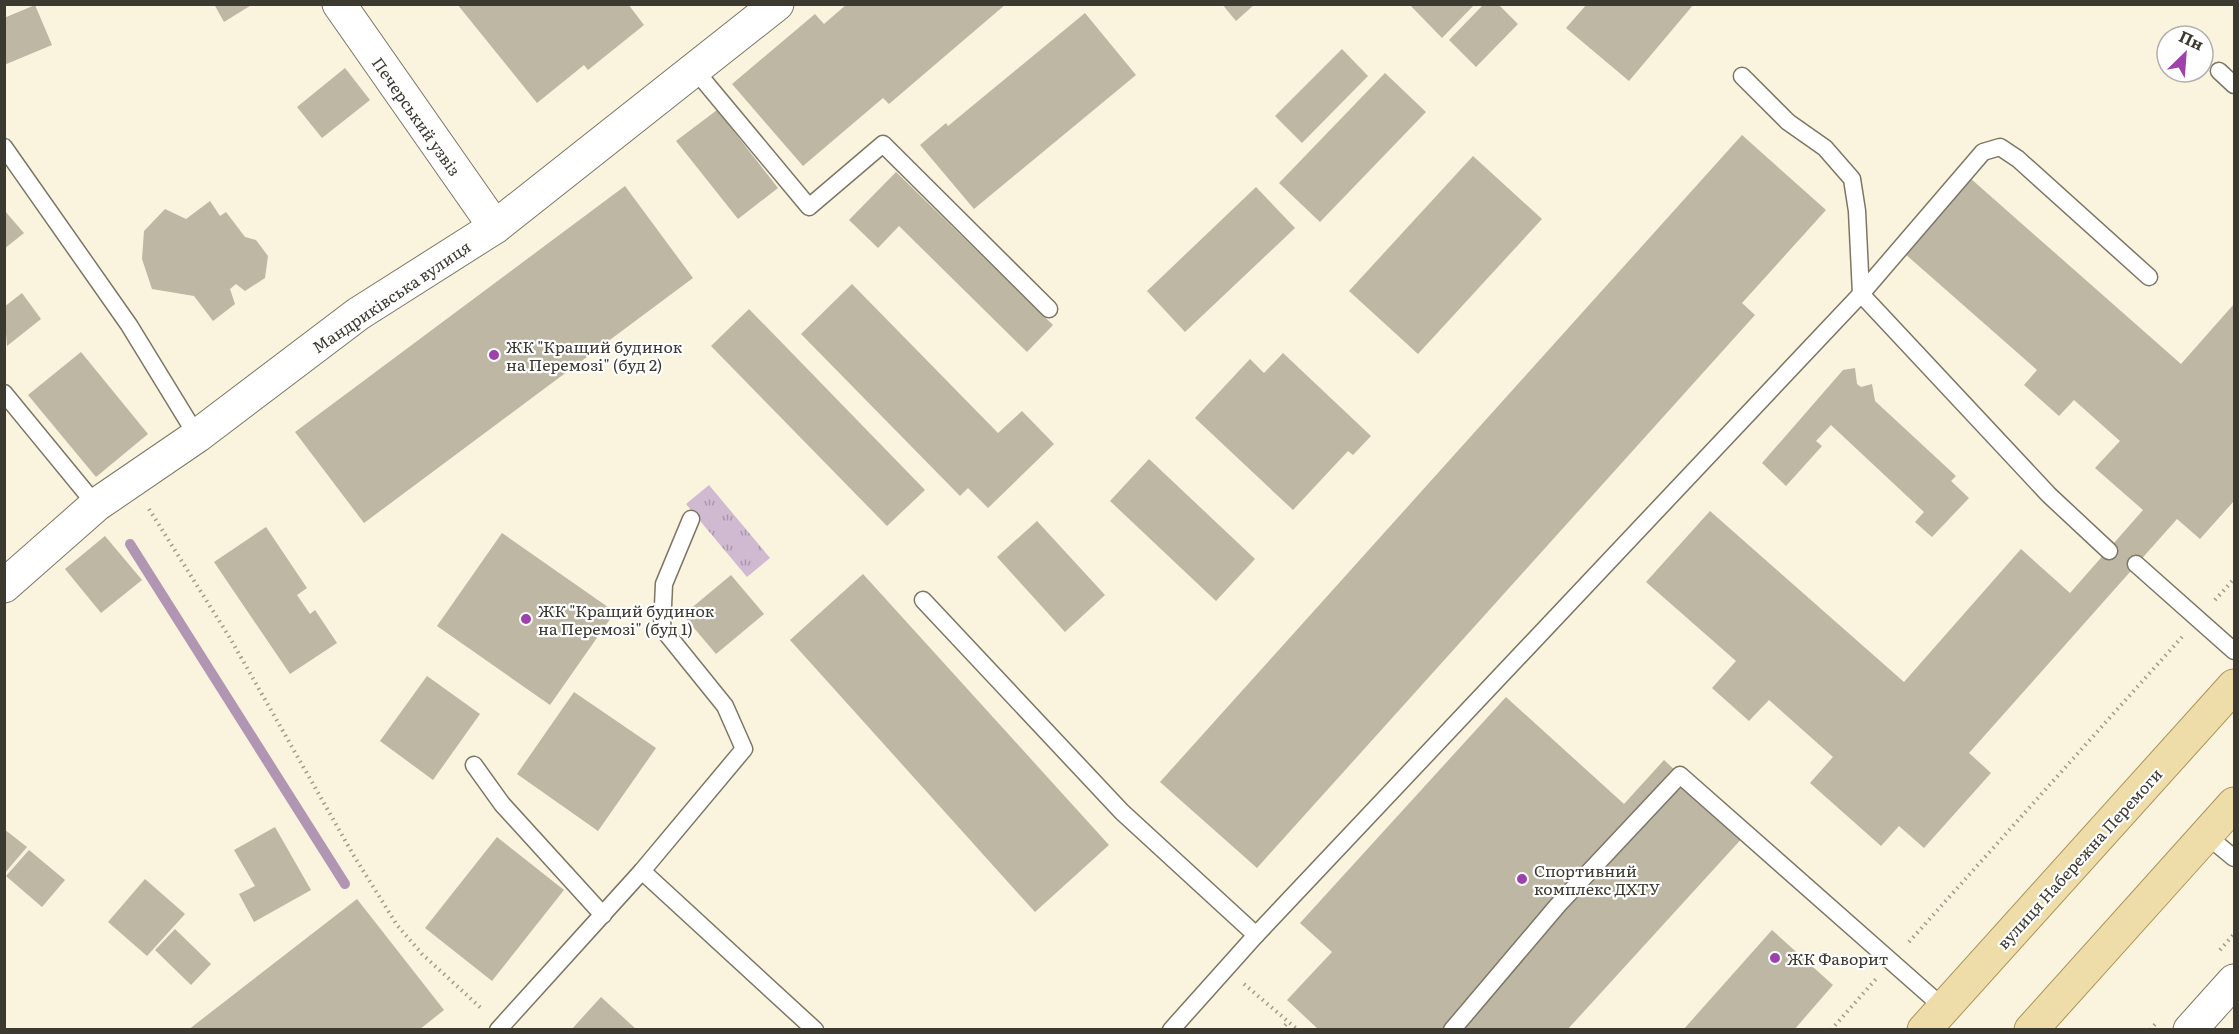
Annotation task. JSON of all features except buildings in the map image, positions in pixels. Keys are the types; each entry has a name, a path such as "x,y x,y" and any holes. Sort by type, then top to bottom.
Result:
{"main road":[{"name":"вулиця Набережна Перемоги","path":"1934,1019 2235,686"},
{"path":"2031,1029 2235,804"}],"street":[{"name":"Печерський узвіз","path":"339,4 495,227"},
{"name":"Мандриківська вулиця","path":"4,586 96,505 197,436 358,314 495,227 777,4"},
{"path":"2190,1029 2235,981"}],"lane":[{"path":"695,70 809,207 883,144 1049,309"},
{"path":"2219,71 2235,85"},
{"path":"1742,76 1788,122 1825,148 1851,179 1857,211 1861,294 2049,495 2109,551"},
{"path":"4,147 129,325 197,436"},
{"path":"1171,1029 1225,968 1861,294 1983,152 2000,147 2018,159 2149,277"},
{"path":"4,393 96,505"},
{"path":"499,1028 642,871 744,749 725,706 662,628 664,584 692,519"},
{"path":"2136,564 2235,651"},
{"path":"923,600 1122,812 1256,935"},
{"path":"474,765 502,804 603,915"},
{"path":"1452,1029 1558,905 1680,775 1934,1019"},
{"path":"2206,835 2235,858"},
{"path":"642,871 815,1029"}],"path":[{"path":"130,480 230,638 354,856 397,925 422,954 499,1028"},
{"path":"1902,949 2235,579"},
{"path":"1225,968 1298,1029"},
{"path":"1830,1029 1878,976"},
{"path":"1281,1029 1289,1021"}],"green space":[{"path":"709,485 770,558 747,577 686,504"}],"waterway":[{"path":"130,544 345,884"}],"place":[{"name":"ЖК \"Кращий будинок на Перемозі\" (буд 2)","path":"494,355"},
{"name":"ЖК \"Кращий будинок на Перемозі\" (буд 1)","path":"526,619"},
{"name":"Спортивний комплекс ДХТУ","path":"1522,879"},
{"name":"ЖК Фаворит","path":"1775,958"}]}
